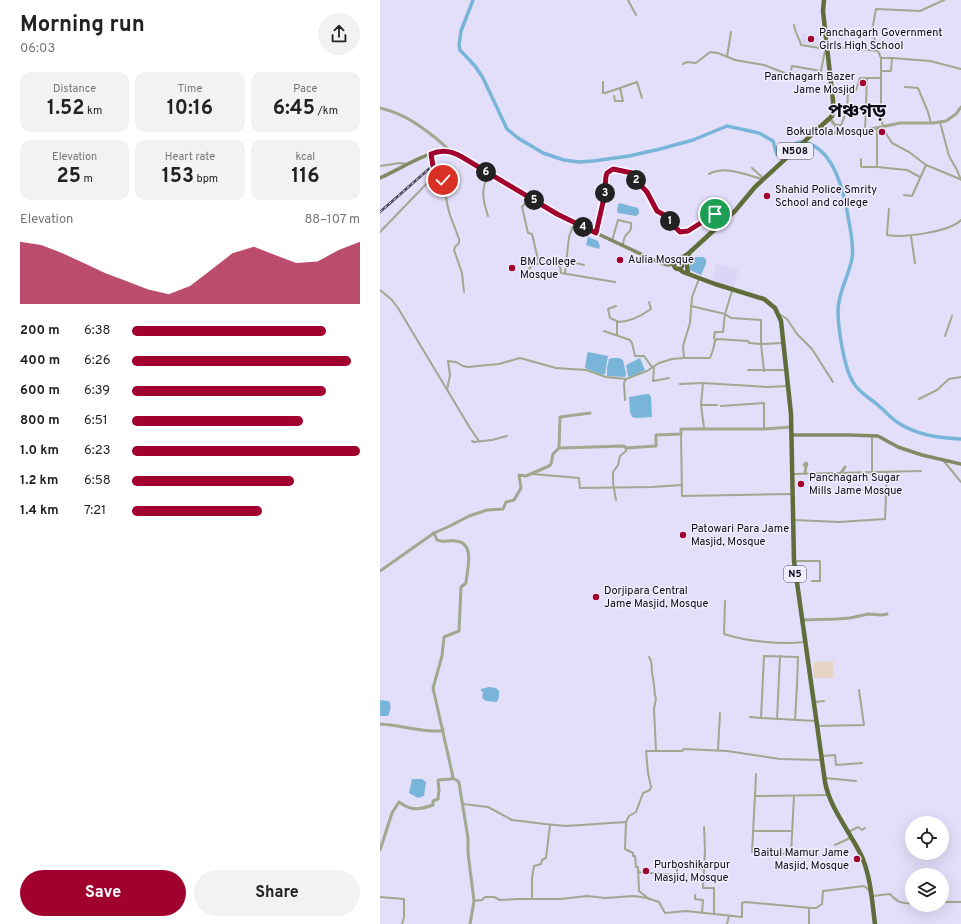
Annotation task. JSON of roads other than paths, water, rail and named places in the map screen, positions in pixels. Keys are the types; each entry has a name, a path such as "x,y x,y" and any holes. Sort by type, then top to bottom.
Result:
{"highway":[{"path":"824,0 823,11 833,111 830,119"},
{"name":"N508","path":"679,265 689,253 739,207 751,191 830,119"},
{"path":"688,272 686,263 689,253"},
{"path":"679,265 688,272"},
{"name":"N5","path":"688,272 699,278 732,290 764,299 772,306 781,321 789,386 794,561 825,778 829,795 852,837 866,868 875,924"}],"main road":[{"path":"380,178 431,154 438,152 450,152 458,155 574,223 665,265 679,265"},
{"path":"791,435 882,437 898,447 922,455 961,464"}],"street":[{"path":"628,0 636,15"},
{"path":"944,0 920,11 876,9 872,31 881,58 882,122 892,143 909,152 926,165 961,180"},
{"path":"794,25 795,33 801,45 827,49 836,47 878,51"},
{"path":"727,56 731,32"},
{"path":"683,64 687,62 696,63 710,52 718,53 735,60 764,65 790,75 792,66 821,71 827,49"},
{"path":"881,58 924,61 961,69"},
{"path":"881,72 891,71 892,58"},
{"path":"835,125 841,125 848,105 848,93 856,90 860,78 882,78"},
{"path":"865,130 867,78"},
{"path":"603,82 602,92 604,93 637,82 642,98"},
{"path":"905,87 918,88 931,123"},
{"path":"614,96 615,101 623,101 620,88"},
{"path":"819,130 843,135 900,123 940,122 946,121 956,114 961,107"},
{"path":"380,108 397,113 409,119 442,144 450,152"},
{"path":"830,119 835,125 839,134"},
{"path":"940,122 949,156 961,180"},
{"path":"877,128 877,167"},
{"path":"438,152 442,144"},
{"path":"380,232 434,175 431,154"},
{"path":"861,159 862,167 907,170 920,177"},
{"path":"380,166 400,163 408,165"},
{"path":"904,195 912,196 926,165"},
{"path":"433,166 436,168 443,182 448,208 459,241 454,248 462,273 464,292"},
{"path":"752,168 764,179"},
{"path":"596,233 604,198 606,176 607,173 613,169 632,173 634,178 647,192 657,211 668,217 672,224 680,232 688,231 713,215 718,215 724,221"},
{"path":"709,174 720,171 739,172 764,179"},
{"path":"488,216 483,192 484,184 489,174"},
{"path":"530,198 522,207 527,222 526,226 528,233 532,234 539,264"},
{"path":"889,209 887,235 911,236 949,227 957,224 961,220"},
{"path":"612,240 618,220 631,223 630,233 625,237 622,246"},
{"path":"565,274 569,234 574,223"},
{"path":"911,236 915,263"},
{"path":"567,261 584,265"},
{"path":"528,270 532,266 539,264 560,266 560,272 565,274 615,282"},
{"path":"684,358 683,346 690,323 692,297 699,278"},
{"path":"380,290 389,297 398,308 470,428 480,441"},
{"path":"447,390 450,375 448,361 456,362 468,367 499,364 521,358 556,368 588,370 606,377 626,379 668,360 684,358 710,358 714,350 715,332 723,331 725,314 732,290"},
{"path":"616,306 608,309 610,318 617,320 618,322 626,322 652,309 649,302"},
{"path":"691,306 725,314 731,318 761,320 761,344 764,371"},
{"path":"778,314 784,316 797,334 812,349 833,382"},
{"path":"945,336 952,316"},
{"path":"617,335 618,322"},
{"path":"604,331 630,340 635,356 644,356 653,367 653,381 669,378"},
{"path":"715,340 748,341 750,343 761,344 784,343"},
{"path":"748,370 787,370"},
{"path":"919,399 937,390 949,379 961,377"},
{"path":"625,400 624,383 626,379"},
{"path":"703,383 701,405 704,428"},
{"path":"680,384 703,383 767,387 789,386"},
{"path":"721,406 764,403 764,429"},
{"path":"701,405 717,406"},
{"path":"560,448 560,417 590,413"},
{"path":"791,427 764,429 681,429 681,434 682,496 792,494"},
{"path":"380,571 434,533 470,516 487,510 503,509 506,502 514,500 521,488 519,475 526,476 549,466 551,464 553,454 560,448 624,446 626,448 656,446 656,436 681,434"},
{"path":"472,441 492,440 507,436"},
{"path":"872,436 872,472"},
{"path":"616,500 613,472 618,465 620,456 626,451 626,448"},
{"path":"942,459 961,482"},
{"path":"805,473 806,466"},
{"path":"842,473 845,466"},
{"path":"792,474 921,471"},
{"path":"793,520 839,522 885,519 887,472"},
{"path":"530,474 579,478 580,488 652,487 682,484"},
{"path":"434,533 437,540 440,542 453,540 461,541 466,544 469,555 466,583 461,587 459,632 444,637 442,656 434,688 452,778"},
{"path":"794,561 820,561 820,581 812,581"},
{"path":"725,601 724,634 738,638 781,643 805,642"},
{"path":"802,620 837,619 868,614 887,614"},
{"path":"649,656 652,661 652,673 654,677 656,698 654,709 656,751"},
{"path":"761,718 764,656 798,657 795,720"},
{"path":"778,719 780,656"},
{"path":"750,717 795,720 817,724 864,725 859,690"},
{"path":"814,702 824,701"},
{"path":"718,750 720,713"},
{"path":"380,724 394,724 433,732 441,732 443,729"},
{"path":"650,899 639,891 638,868 636,866 635,856 633,856 633,853 625,849 626,822 629,816 636,812 643,793 650,790 651,787 646,750 718,750 780,759 822,758 835,755 836,765 862,763"},
{"path":"756,774 752,852 791,854 794,796"},
{"path":"380,850 392,813 398,802 411,809 425,808 433,805 433,801 438,799 438,780 452,778 458,781 468,838 468,854 474,901 470,924"},
{"path":"825,778 856,781"},
{"path":"755,796 829,795"},
{"path":"463,804 488,807 512,820 550,825 566,826 626,822"},
{"path":"532,899 532,878 534,866 541,864 542,860 546,858 550,825"},
{"path":"704,827 704,888 714,888 714,914"},
{"path":"848,832 858,827 862,830 866,828"},
{"path":"753,830 792,831"},
{"path":"835,845 852,837"},
{"path":"638,872 677,875 677,867 704,869"},
{"path":"474,901 482,900 485,897 494,897 500,900 560,899 587,896 605,898 634,896 659,902 665,913 678,911 742,917 742,903 745,902 816,908 822,904 823,891 864,886 871,896 890,894 896,901 905,904"},
{"path":"695,895 695,900 703,900 702,913"},
{"path":"380,897 404,899 404,917 402,924"},
{"path":"949,902 961,902"},
{"path":"809,908 809,924"},
{"path":"727,924 729,916"}],"water":[{"path":"619,203 638,208 639,214 636,216 618,213 617,209"},
{"path":"588,237 598,241 600,246 599,249 586,245"},
{"path":"695,257 703,257 706,259 706,264 701,275 690,270 686,265"},
{"path":"588,352 608,356 605,374 602,375 585,368"},
{"path":"619,358 623,360 626,374 625,377 607,376 609,359"},
{"path":"640,358 645,370 630,377 628,376 626,365"},
{"path":"649,394 651,397 652,417 632,417 630,412 629,397"},
{"path":"489,687 496,688 499,691 497,702 486,701 482,698 483,692 481,689"},
{"path":"380,700 389,701 390,703 391,707 388,716 380,716"},
{"path":"412,779 422,779 426,782 424,796 418,798 409,793"}],"waterway":[{"path":"473,0 461,31 459,45 460,50 475,66 483,78 507,129 518,138 543,153 564,160 579,162 629,156 693,140 727,126 759,133 773,141 777,155 785,153 796,143 800,142 812,145 821,152 829,161 841,186 852,240 852,258 838,304 842,348 850,376 855,386 861,392 904,426 928,435 961,439"}],"railway":[{"path":"380,212 430,168"}],"place":[{"name":"Panchagarh Government Girls High School","path":"811,39"},
{"name":"Panchagarh Bazer Jame Mosjid","path":"863,83"},
{"name":"Bokultola Mosque","path":"882,132"},
{"name":"Shahid Police Smrity School and college","path":"767,196"},
{"name":"Aulia Mosque","path":"620,260"},
{"name":"BM College Mosque","path":"512,268"},
{"name":"Panchagarh Sugar Mills Jame Mosque","path":"801,484"},
{"name":"Patowari Para Jame Masjid, Mosque","path":"683,535"},
{"name":"Dorjipara Central Jame Masjid, Mosque","path":"596,597"},
{"name":"Baitul Mamur Jame Masjid, Mosque","path":"857,859"},
{"name":"Purboshikarpur Masjid, Mosque","path":"646,871"}],"district":[{"name":"পঞ্চগড়","path":"857,112"}]}
